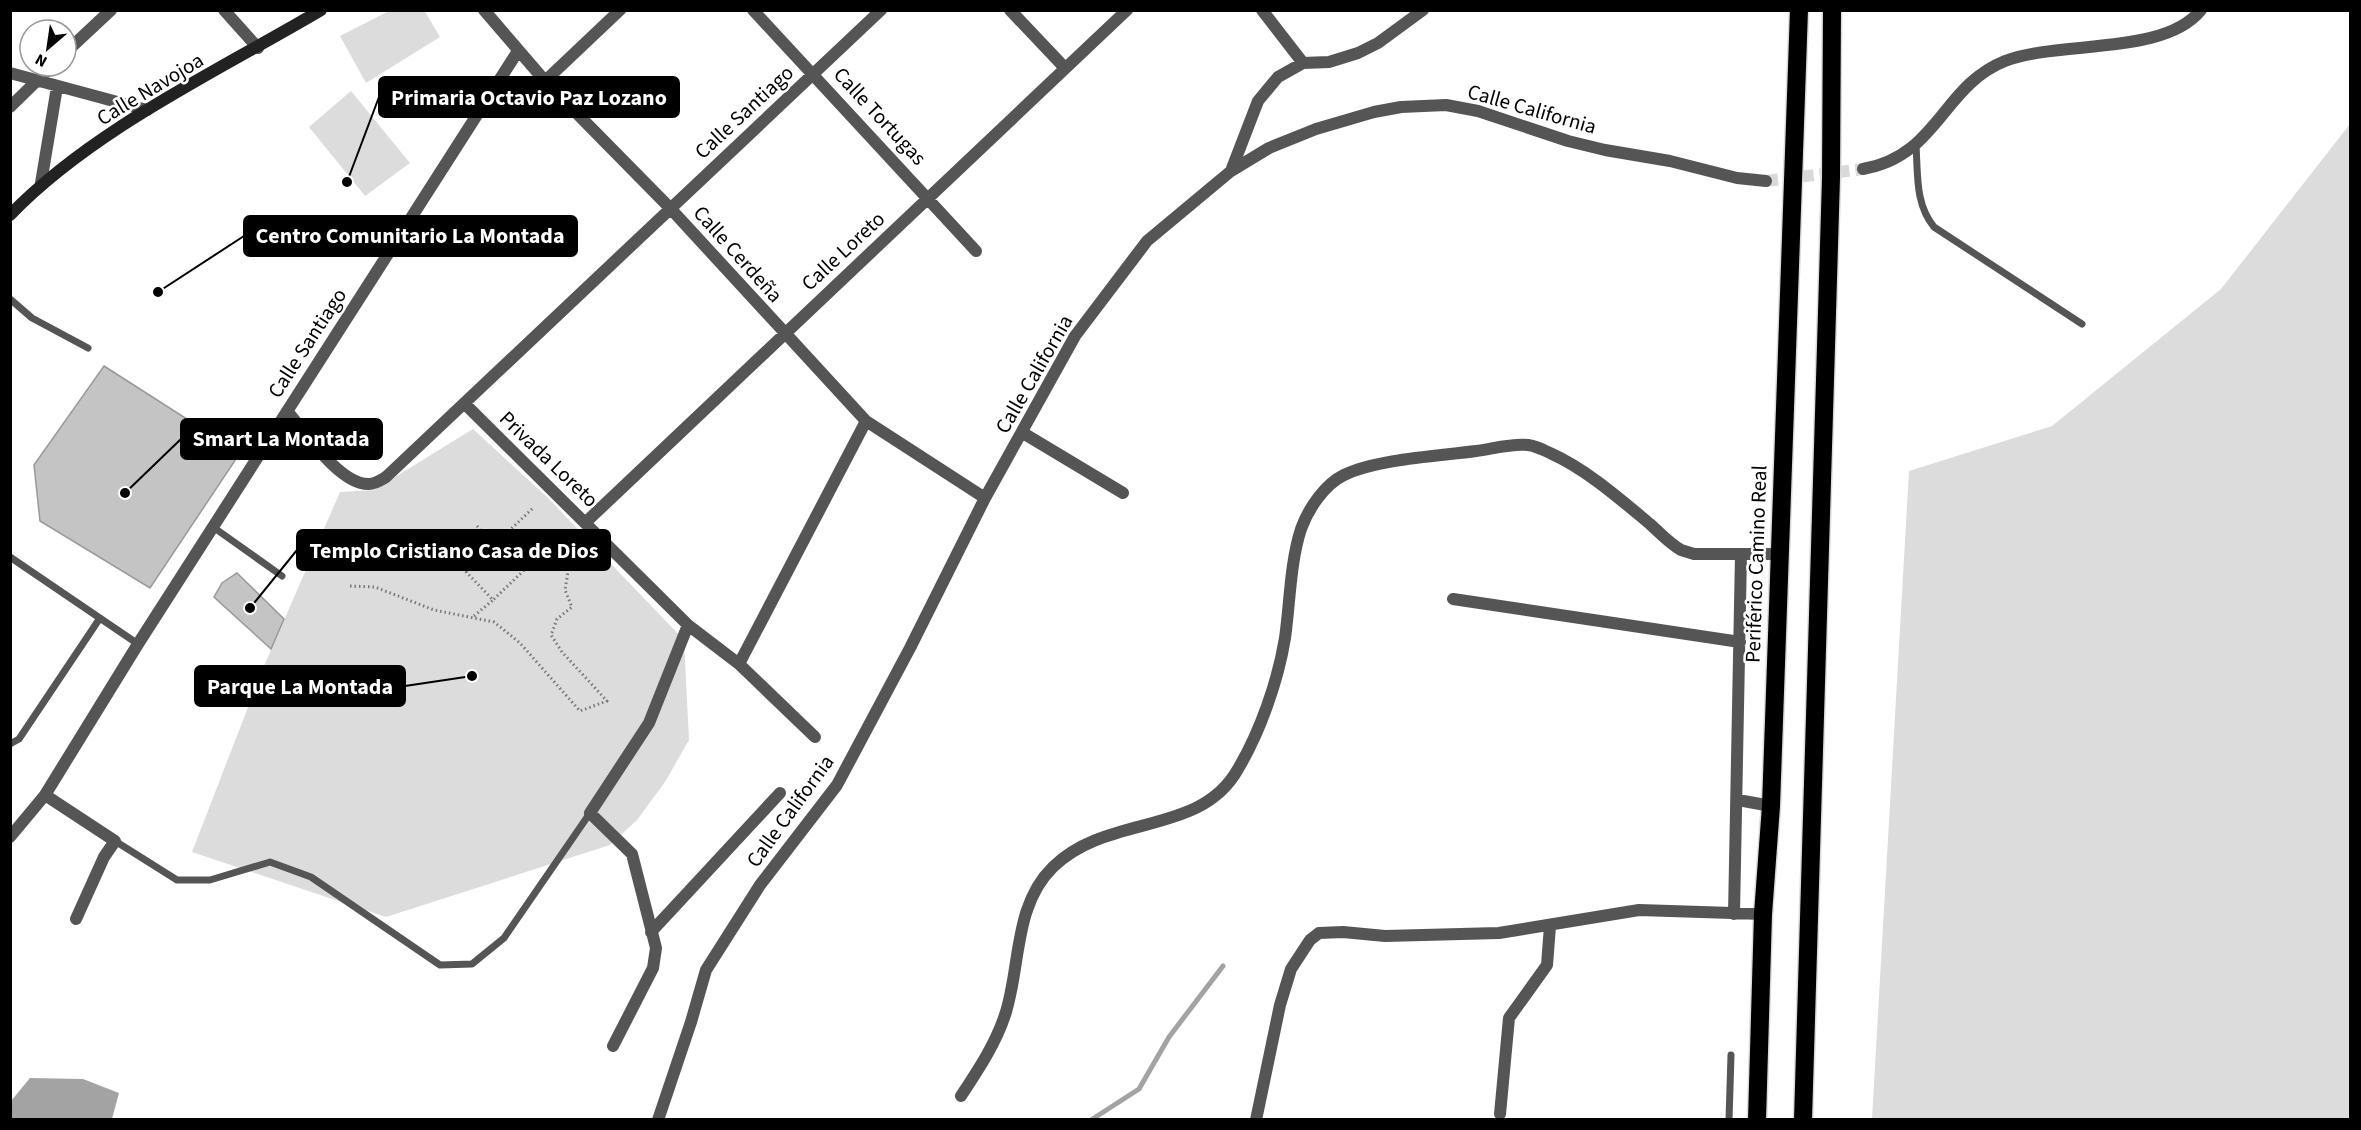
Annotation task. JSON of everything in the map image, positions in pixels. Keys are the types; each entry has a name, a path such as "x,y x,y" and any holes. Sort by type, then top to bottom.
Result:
{"highway":[{"name":"Periférico Camino Real","path":"1756,1119 1763,914 1770,806 1799,10"},
{"path":"1803,1119 1831,178 1832,10"}],"main road":[{"name":"Calle Navojoa","path":"10,215 41,183 147,110 321,10"}],"street":[{"path":"78,41 111,10"},
{"path":"224,10 258,48"},
{"name":"Calle Cerdeña","path":"484,10 545,81 670,208 783,334 866,421 985,498"},
{"path":"545,81 620,10"},
{"name":"Calle Tortugas","path":"753,10 976,251"},
{"name":"Calle Santiago","path":"287,411 341,474 356,482 369,484 386,477 880,10"},
{"path":"1010,10 1065,68"},
{"name":"Calle Loreto","path":"583,519 1127,10"},
{"path":"1262,10 1303,63"},
{"path":"1231,171 1258,101 1278,77 1303,63 1329,62 1358,53 1378,43 1423,10"},
{"path":"1863,169 1883,165 1916,146 1974,80 2006,61 2168,34 2193,21 2201,10"},
{"name":"Calle Santiago","path":"11,837 45,795 138,644 518,51"},
{"path":"10,73 147,110"},
{"path":"10,107 41,78"},
{"path":"41,183 57,87"},
{"name":"Calle California","path":"658,1119 677,1058 686,1038 697,994 711,960 760,885 837,785 910,648 985,498 1075,336 1147,241 1231,171 1269,148 1316,129 1383,110 1446,105 1478,111 1568,141 1605,150 1670,161 1737,178 1766,181"},
{"name":"Privada Loreto","path":"465,404 688,625 739,664 815,737"},
{"path":"739,664 866,421"},
{"path":"1023,433 1123,493"},
{"path":"961,1096 989,1053 1005,1016 1012,991 1021,930 1032,899 1052,868 1075,849 1113,833 1195,810 1213,801 1226,788 1239,768 1268,702 1279,667 1302,528 1326,489 1344,475 1409,460 1528,445 1549,452 1585,474 1680,550 1694,554 1779,554"},
{"path":"1734,914 1741,554"},
{"path":"1453,599 1740,642"},
{"path":"613,1046 653,968 656,948 632,854 590,813 649,723 688,625"},
{"path":"651,932 780,793"},
{"path":"45,795 115,841 104,857 76,920"},
{"path":"1738,800 1770,806"},
{"path":"1256,1119 1280,1005 1291,969 1310,939 1319,933 1343,932 1385,936 1499,933 1639,910 1763,914"},
{"path":"1500,1114 1509,1018 1547,965 1550,926"}],"lane":[{"path":"1916,146 1920,199 1925,216 1934,228 2082,324"},
{"path":"10,299 32,318 88,348"},
{"path":"213,527 282,576"},
{"path":"10,557 138,644"},
{"path":"10,744 19,739 100,618"},
{"path":"115,841 177,880 210,880 270,862 311,877 440,965 472,964 504,938 590,813"},
{"path":"1729,1119 1731,1055"}],"path":[{"path":"466,572 532,508"},
{"path":"473,617 583,519"},
{"path":"477,526 495,544"},
{"path":"447,552 493,600"},
{"path":"350,586 375,587 434,610 494,621 520,643 580,711 607,701 562,652 551,635 557,619 572,607 565,590 568,572"}],"shaded area":[{"path":"424,10 440,37 366,83 340,36 389,11"},
{"path":"351,91 410,163 365,196 309,127"},
{"path":"2350,124 2350,1119 1872,1119 1909,471 2052,426 2221,289"},
{"path":"473,429 547,497 684,640 689,740 665,782 637,820 610,845 386,917 192,852 264,666 340,492 374,490"},
{"path":"30,1078 83,1079 119,1093 112,1119 11,1119 11,1101"}],"building":[{"path":"104,366 240,453 150,588 40,521 34,465"},
{"path":"237,573 284,619 271,649 214,597 222,583"}],"waterway":[{"path":"1091,1120 1139,1089 1169,1037 1223,966"}],"tunnel":[{"path":"1766,181 1863,169"}],"place":[{"name":"Primaria Octavio Paz Lozano","path":"347,182"},
{"name":"Centro Comunitario La Montada","path":"158,292"},
{"name":"Smart La Montada","path":"125,493"},
{"name":"Templo Cristiano Casa de Dios","path":"250,608"},
{"name":"Parque La Montada","path":"472,676"}]}
